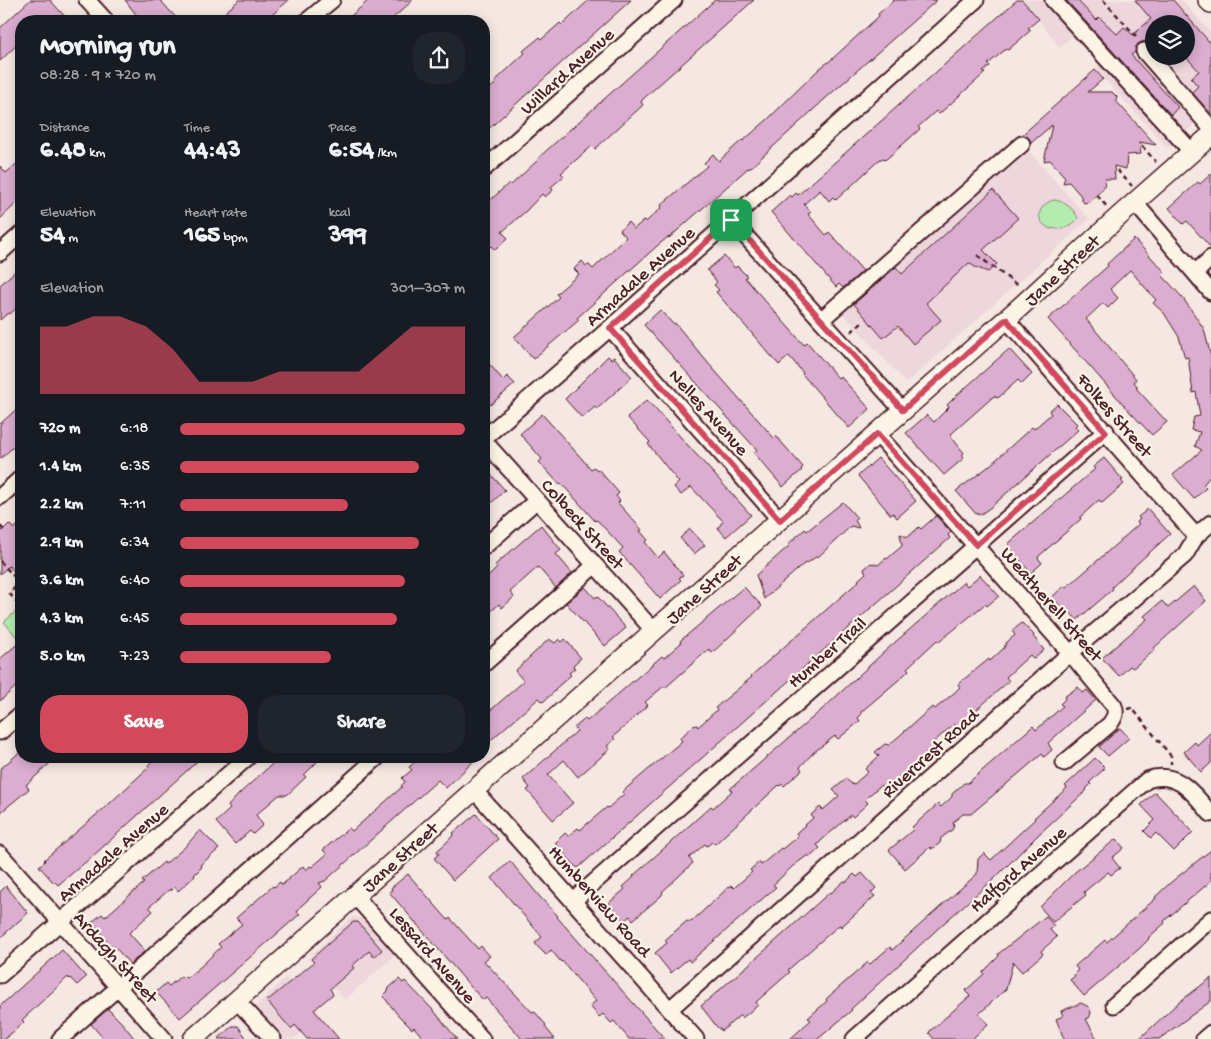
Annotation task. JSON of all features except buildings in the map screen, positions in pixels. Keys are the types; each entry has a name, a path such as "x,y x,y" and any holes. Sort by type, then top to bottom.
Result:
{"main road":[{"path":"1208,0 1211,3"},
{"name":"Jane Street","path":"193,1039 877,434 1211,135"}],"street":[{"path":"87,0 101,15"},
{"path":"319,15 332,0"},
{"name":"Willard Avenue","path":"490,164 674,0"},
{"name":"Armadale Avenue","path":"490,434 976,0"},
{"path":"1053,0 1192,152"},
{"path":"1144,51 1211,128"},
{"path":"822,319 1022,144"},
{"path":"1138,200 1211,292"},
{"path":"731,220 903,410"},
{"path":"0,253 15,239"},
{"path":"1195,273 1211,258"},
{"name":"Folkes Street","path":"1006,319 1196,536"},
{"name":"Nelles Avenue","path":"610,328 780,520"},
{"name":"Humber Trail","path":"574,900 1106,432"},
{"name":"Weatherell Street","path":"877,434 1111,700 1116,710 1115,717 1110,724 1064,764"},
{"name":"Colbeck Street","path":"490,446 654,631"},
{"path":"0,497 15,483"},
{"path":"490,542 537,500"},
{"name":"Rivercrest Road","path":"670,1009 1053,669 1185,555 1196,536 1211,523"},
{"path":"490,659 595,565"},
{"path":"0,732 15,719"},
{"name":"Armadale Avenue","path":"0,975 241,763"},
{"path":"60,1039 371,763"},
{"name":"Halford Avenue","path":"854,1039 1147,780 1161,778 1176,780 1184,784 1210,810"},
{"name":"Humberview Road","path":"474,790 696,1039"},
{"name":"Ardagh Street","path":"0,854 164,1039"},
{"name":"Lessard Avenue","path":"355,896 482,1039"},
{"path":"1114,1005 1211,919"},
{"path":"236,1000 273,1039"},
{"path":"1204,1039 1211,1033"}],"path":[{"path":"1103,0 1136,36"},
{"path":"1142,146 1167,174"},
{"path":"1118,170 1138,200"},
{"path":"977,255 1017,285"},
{"path":"848,335 864,322"},
{"path":"0,526 4,530"},
{"path":"0,561 15,577"},
{"path":"15,588 9,593 15,600"},
{"path":"1132,708 1171,756 1171,767"}],"shaded area":[{"path":"1023,0 1182,0 1211,33 1211,109 1168,148 1095,69 1101,63 1075,33 1060,47"},
{"path":"1025,147 1089,219 906,383 838,308"},
{"path":"352,917 366,919 397,953 345,1000 308,958"},
{"path":"286,977 321,1017 294,1039 285,1039 256,1006"}],"green space":[{"path":"1053,200 1068,206 1078,219 1061,229 1051,229 1046,226 1040,218 1041,210"},
{"path":"15,612 15,635 4,622"}],"route":[{"path":"731,220 903,410 1006,319 1106,432 976,545 877,434 780,520 610,328 731,220"}]}
